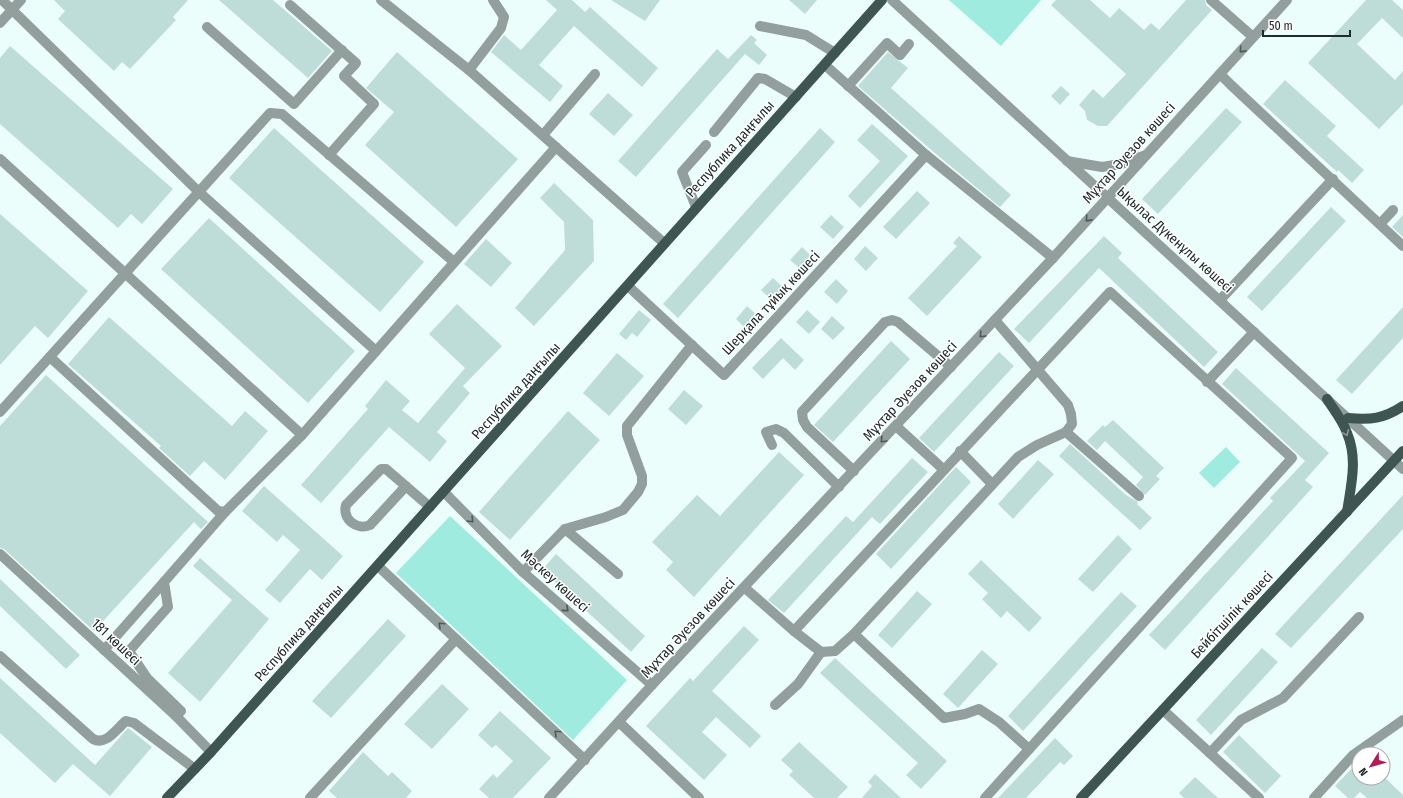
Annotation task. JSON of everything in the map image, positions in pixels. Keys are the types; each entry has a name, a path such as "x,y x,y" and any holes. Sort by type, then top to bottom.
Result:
{"main road":[{"name":"Республика даңғылы","path":"166,798 211,752 378,566 628,286 696,207 836,53 882,0"},
{"path":"1327,399 1347,432 1353,450 1354,470 1347,512"},
{"path":"1348,418 1368,420 1389,415 1403,406"},
{"name":"Бейбітшілік көшесі","path":"1081,798 1403,451"}],"street":[{"path":"2,0 13,9 199,192 376,351"},
{"path":"0,23 21,0"},
{"path":"381,0 469,70 664,243"},
{"path":"469,70 501,28 504,17 493,0"},
{"name":"Ықылас Дүкенұлы көшесі","path":"892,0 1403,469"},
{"path":"1211,0 1253,37"},
{"name":"Мұхтар Әуезов көшесі","path":"549,798 620,723 652,685 1053,258 1286,0"},
{"path":"290,5 356,62 344,76 374,104 329,155"},
{"path":"760,26 806,35 836,53"},
{"path":"207,27 294,104"},
{"path":"848,86 887,43 900,55 909,44"},
{"path":"284,115 342,50"},
{"path":"825,65 926,155 1053,258"},
{"path":"543,135 595,74"},
{"path":"1220,74 1403,246"},
{"path":"714,132 758,78 765,79 796,97"},
{"path":"0,412 270,113 284,115 454,262"},
{"path":"696,207 682,172 706,145"},
{"path":"104,650 225,512 302,435 556,147"},
{"path":"1067,161 1102,167 1121,164 1148,154"},
{"name":"Шерқала тұйық көшесі","path":"628,286 724,375 926,155"},
{"path":"0,159 302,435"},
{"path":"1220,300 1333,179"},
{"path":"1380,224 1393,210"},
{"path":"794,631 1038,367 1110,292 1292,458 985,798"},
{"path":"854,471 802,420 802,412 885,322 892,320 898,322 951,368"},
{"path":"744,588 821,652 835,651 854,634 1018,457 1037,445 1066,432 1072,424 1068,405 1038,367 995,320"},
{"path":"1207,382 1254,332"},
{"path":"523,572 565,529 606,517 623,510 638,492 642,476 627,435 627,426 692,345"},
{"path":"50,357 218,511 225,512"},
{"path":"896,426 943,469"},
{"path":"772,446 766,432 776,429 784,433 839,487"},
{"path":"1066,432 1139,496"},
{"path":"960,451 992,484"},
{"path":"406,486 370,525 364,528 355,526 346,516 346,505 381,469 386,469 406,486 430,507"},
{"name":"Мәскеу көшесі","path":"444,492 523,572 652,685"},
{"path":"565,529 618,574"},
{"name":"181 көшесі","path":"0,554 176,716 211,752"},
{"path":"378,566 585,760"},
{"path":"164,582 168,606 129,651 147,678 181,711 176,716"},
{"path":"1210,753 1241,720 1282,698 1359,617"},
{"path":"854,634 944,718 965,714 979,709 999,722 1029,749"},
{"path":"310,798 456,639"},
{"path":"775,705 798,684 821,652"},
{"path":"0,656 97,742 105,740 126,722 134,723 195,769"},
{"path":"1163,710 1259,798"},
{"path":"1314,798 1353,755 1403,720"},
{"path":"620,723 700,798"}],"green space":[{"path":"949,0 1041,0 1001,46"},
{"path":"1226,447 1240,462 1214,488 1199,473"},
{"path":"450,516 627,680 573,740 396,573"}],"building":[{"path":"54,0 188,0 173,17 176,20 130,69 122,62 114,71 58,19 65,11"},
{"path":"219,0 273,0 332,51 308,78"},
{"path":"546,0 572,0 585,12 590,7 658,68 642,87 574,26 539,65 563,86 550,102 491,52 504,35 521,50 557,10"},
{"path":"611,0 660,0 645,21"},
{"path":"789,0 817,0 805,14"},
{"path":"1056,0 1090,0 1110,18 1119,8 1144,30 1151,23 1159,30 1186,0 1205,0 1206,5 1212,10 1107,126 1098,126 1087,120 1085,111 1079,105 1093,89 1103,98 1126,74 1051,5"},
{"path":"1366,0 1392,0 1403,10 1403,38 1382,18 1357,44 1395,80 1403,71 1403,104 1379,129 1308,63"},
{"path":"751,35 757,40 754,43 767,55 759,65 745,54 636,177 618,161 717,49 728,59"},
{"path":"10,46 173,189 142,224 131,214 118,228 0,124 0,58"},
{"path":"397,52 518,159 456,227 365,145 394,112 366,88"},
{"path":"888,52 908,68 891,88 1011,195 1000,207 858,86"},
{"path":"1285,80 1336,126 1327,136 1364,170 1352,183 1338,170 1337,172 1263,104"},
{"path":"1061,86 1070,94 1060,105 1051,96"},
{"path":"608,93 633,115 614,136 589,114"},
{"path":"1226,108 1242,122 1158,214 1142,199"},
{"path":"872,124 908,156 860,208 848,196 880,161 857,140"},
{"path":"274,128 424,262 380,312 229,178"},
{"path":"820,128 835,142 678,318 663,304"},
{"path":"554,183 593,220 594,261 534,326 515,308 565,250 564,222 540,198"},
{"path":"917,191 930,203 896,239 883,227"},
{"path":"1331,207 1346,221 1262,311 1247,297"},
{"path":"0,214 88,291 48,338 35,326 0,365"},
{"path":"831,215 844,227 833,239 820,227"},
{"path":"1403,215 1403,237 1392,227"},
{"path":"209,218 355,351 308,403 161,269"},
{"path":"959,236 982,257 927,316 908,298 957,246 953,243"},
{"path":"1104,236 1122,253 1118,258 1218,352 1204,367 1099,268 1029,343 1014,329"},
{"path":"486,239 512,263 491,287 464,264"},
{"path":"865,246 878,258 866,271 854,259"},
{"path":"802,247 814,259 803,271 790,260"},
{"path":"773,278 786,290 774,302 761,290"},
{"path":"836,279 848,291 837,304 824,292"},
{"path":"457,304 502,346 463,386 470,393 437,432 447,441 430,462 389,427 321,503 301,485 368,409 365,406 386,380 410,401 402,410 418,423 465,368 429,334"},
{"path":"747,306 760,318 748,331 736,319"},
{"path":"1403,307 1403,338 1352,394 1336,380"},
{"path":"639,310 651,320 637,337 632,333 626,340 619,334"},
{"path":"807,310 820,322 809,334 796,322"},
{"path":"832,316 845,328 833,340 821,329"},
{"path":"109,317 232,426 245,411 268,431 225,480 204,461 190,476 159,448 161,446 68,364"},
{"path":"781,338 804,360 795,370 783,358 763,379 752,368"},
{"path":"891,341 910,359 833,442 814,425"},
{"path":"999,352 1014,366 934,452 919,438"},
{"path":"617,353 644,376 609,416 583,393"},
{"path":"1236,368 1329,453 1305,480 1313,487 1165,650 1149,635 1273,501 1270,498 1305,461 1222,384"},
{"path":"46,375 208,522 201,529 194,522 94,631 4,549 0,548 0,426"},
{"path":"684,390 703,406 686,425 668,409"},
{"path":"568,411 600,440 510,540 479,512"},
{"path":"1113,420 1164,468 1156,476 1160,479 1145,495 1136,485 1143,477 1105,441 1097,450 1087,441 1103,425 1105,427"},
{"path":"1070,444 1126,495 1138,502 1137,504 1152,518 1140,530 1059,456"},
{"path":"779,452 804,475 694,597 666,570 673,562 652,542 697,495 720,516"},
{"path":"912,458 928,472 880,524 872,517 784,613 768,600 846,516 853,522"},
{"path":"1038,460 1054,474 1013,519 998,504"},
{"path":"956,467 971,482 891,569 876,554"},
{"path":"264,486 343,556 322,580 310,569 280,603 265,590 300,550 283,535 277,542 242,511"},
{"path":"1403,495 1403,529 1291,648 1275,634"},
{"path":"1118,535 1132,549 1093,592 1078,579"},
{"path":"556,554 645,636 631,652 542,570"},
{"path":"200,558 269,619 200,702 168,673 232,600 193,566"},
{"path":"981,560 1042,618 1029,632 1007,611 1001,618 982,599 988,593 968,574"},
{"path":"0,579 80,655 66,669 0,606"},
{"path":"917,591 932,604 892,648 878,635"},
{"path":"1121,592 1137,606 1023,731 1008,716"},
{"path":"388,619 406,636 331,718 312,701"},
{"path":"744,626 759,640 712,691 761,736 750,748 716,717 702,732 727,755 704,780 646,726 690,678 693,681"},
{"path":"1262,648 1278,662 1211,735 1196,720"},
{"path":"982,650 998,664 958,708 943,694"},
{"path":"835,658 947,761 921,789 906,775 918,763 820,673"},
{"path":"0,678 95,765 128,728 152,747 110,796 73,764 55,783 0,733"},
{"path":"442,684 469,709 432,749 404,724"},
{"path":"500,711 551,758 513,798 489,798 479,789 493,774 497,778 513,761 496,745 492,748 478,735"},
{"path":"1239,735 1281,776 1265,793 1223,752"},
{"path":"1055,738 1073,756 1064,765 1060,762 1026,798 998,798"},
{"path":"799,742 848,787 837,798 814,798 789,775 793,771 781,760"},
{"path":"363,752 388,776 392,772 412,791 406,798 337,798 329,791"},
{"path":"1351,769 1351,786 1391,786 1391,784 1403,795 1403,798 1367,798 1360,792 1354,798 1348,798 1335,786"},
{"path":"875,774 901,798 862,798 872,786 868,782"},
{"path":"1195,777 1218,798 1184,798 1179,793"}]}
